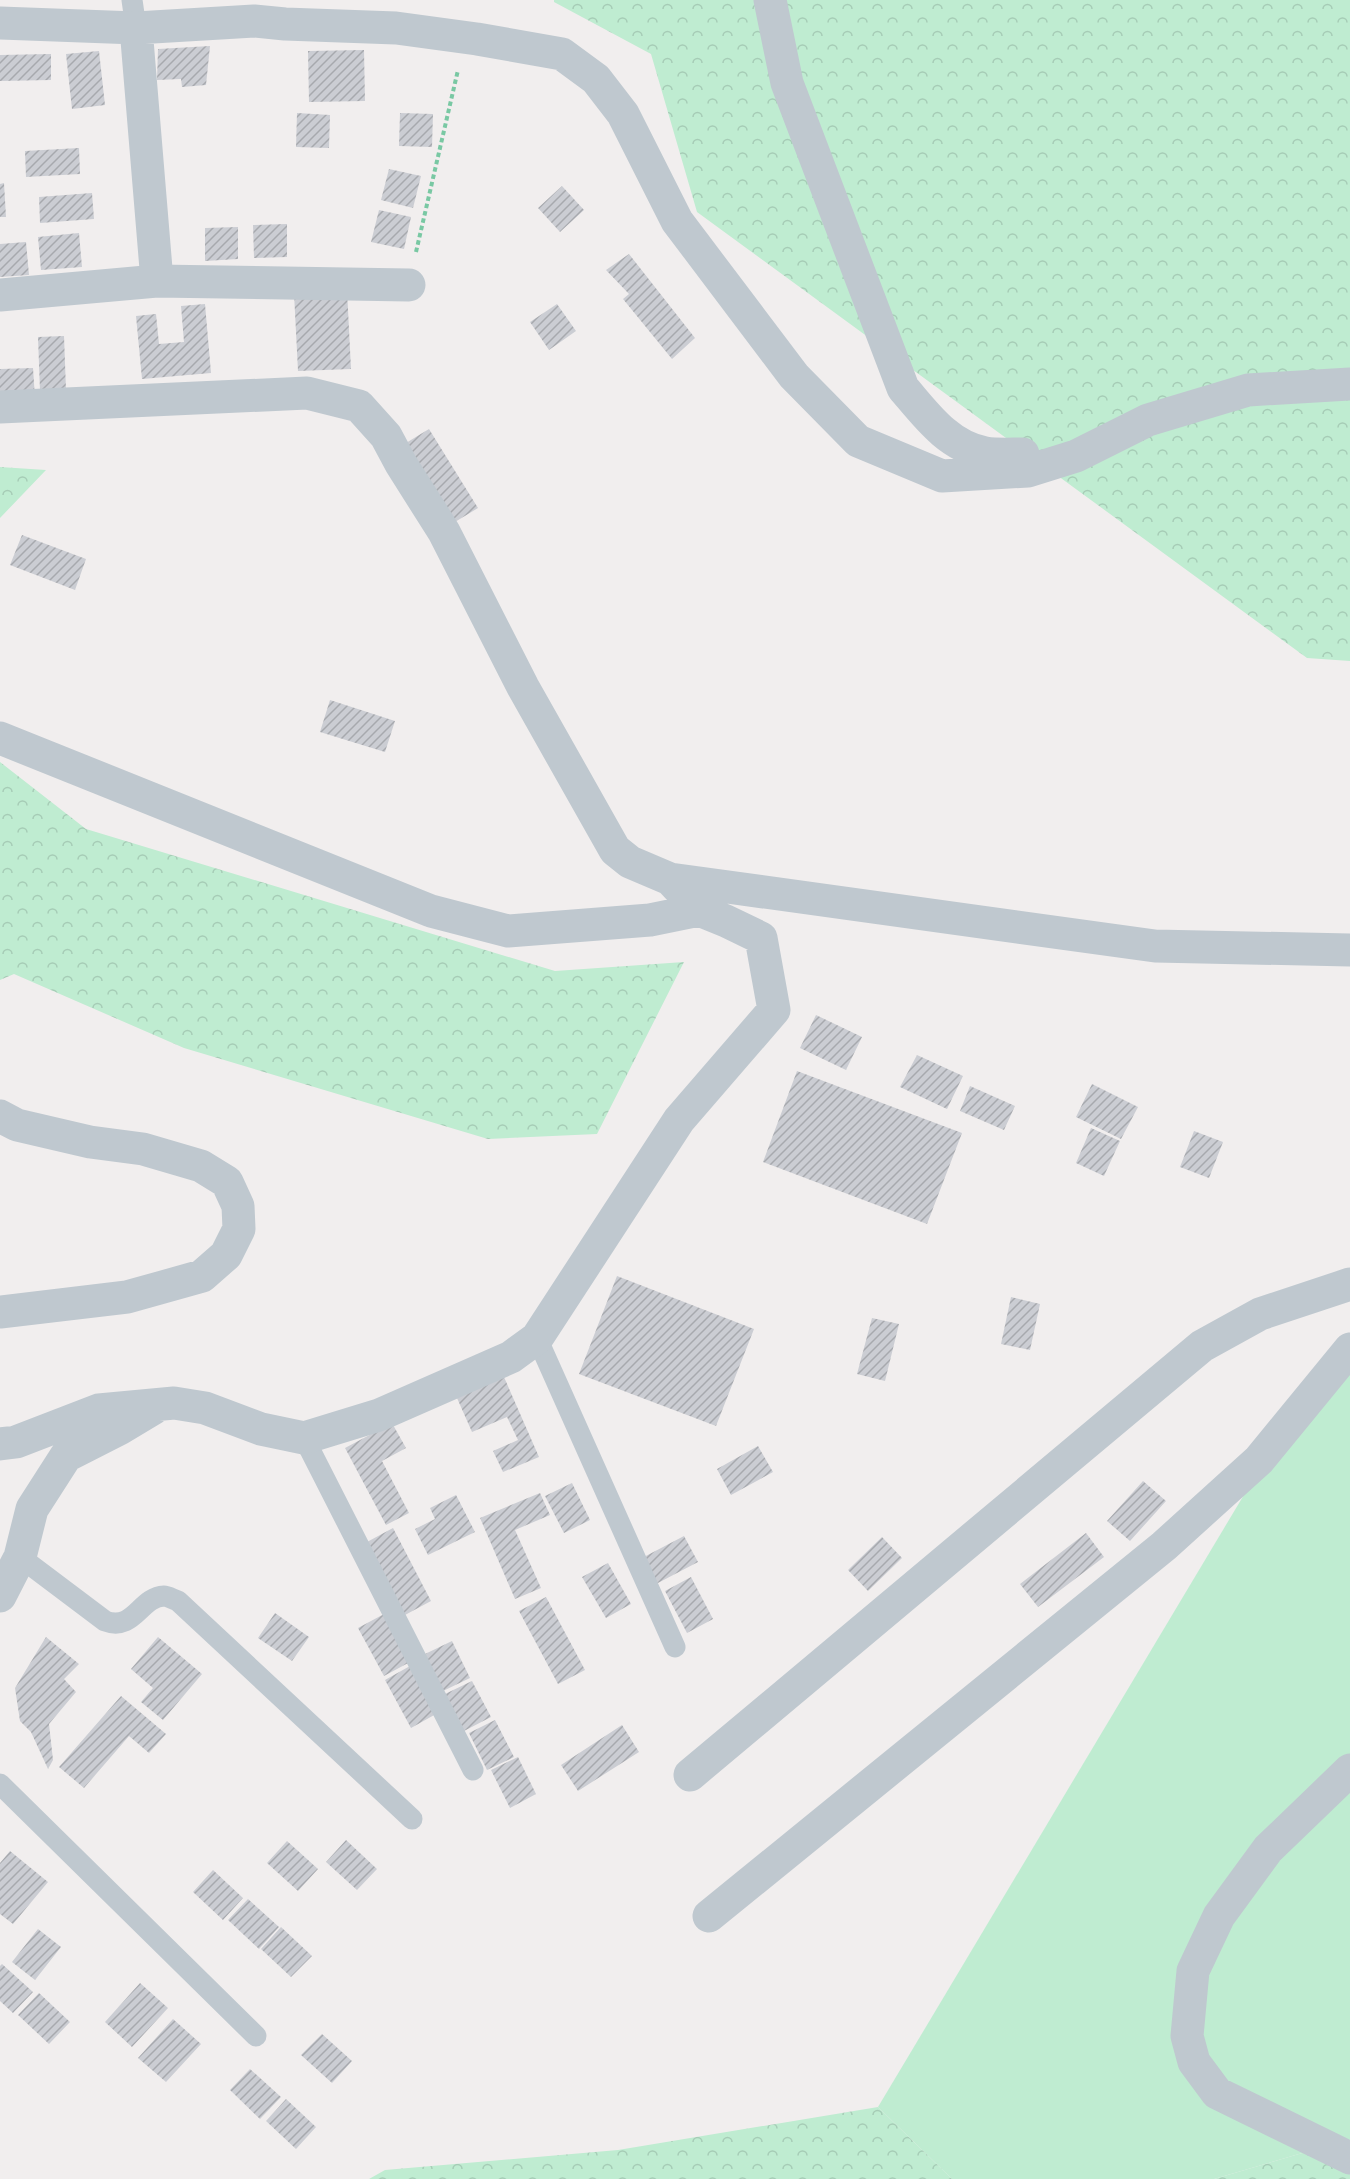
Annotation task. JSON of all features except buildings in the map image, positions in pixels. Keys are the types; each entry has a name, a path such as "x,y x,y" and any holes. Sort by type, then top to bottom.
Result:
{"street":[{"path":"770,0 787,83 903,388 937,427 960,445 986,453 1076,456"},
{"path":"0,23 134,14 285,24 396,28 562,54 596,79 623,114 677,221 794,376 858,441 942,476 1028,471 1076,456 1148,420 1248,390 1350,384"},
{"path":"134,14 157,281"},
{"path":"0,295 157,281 409,285"},
{"path":"0,407 307,393 359,406 386,436 444,532 523,687 615,850 630,862 670,879 1155,946 1350,951"},
{"path":"0,738 431,911 508,931 650,920 699,910"},
{"path":"0,1444 16,1442 99,1410 174,1403 205,1408 261,1428 304,1438 379,1415 511,1357 537,1338 679,1120 774,1010 761,938 699,910 670,879"},
{"path":"0,1116 16,1125 90,1142 143,1149 201,1166 227,1182 238,1206 238,1229 226,1255 202,1276 127,1297 0,1312"},
{"path":"690,1775 1202,1346 1260,1314 1350,1284"},
{"path":"709,1916 1164,1546 1259,1460 1350,1349"},
{"path":"0,1596 20,1557 32,1509 66,1456 119,1429 160,1404"},
{"path":"1350,1770 1268,1849 1219,1916 1193,1971 1186,2036 1194,2062 1217,2093 1350,2158"}],"lane":[{"path":"537,1338 675,1647"},
{"path":"304,1438 473,1770"},
{"path":"20,1557 105,1622 114,1625 124,1623 152,1601 164,1596 178,1601 412,1819"},
{"path":"0,1784 256,2036"}],"path":[{"path":"409,285 461,57 477,39"}],"green space":[{"path":"554,0 1350,0 1350,661 1307,658 697,212 651,54"},
{"path":"0,467 46,470 0,518"},
{"path":"0,762 86,829 555,971 684,962 597,1134 488,1139 184,1048 14,974 0,980"},
{"path":"1350,1358 1350,2139 1214,2179 952,2179 878,2107 1318,1371"},
{"path":"878,2107 952,2179 369,2179 385,2170 618,2150"},
{"path":"1350,2139 1350,2179 1214,2179"}]}
